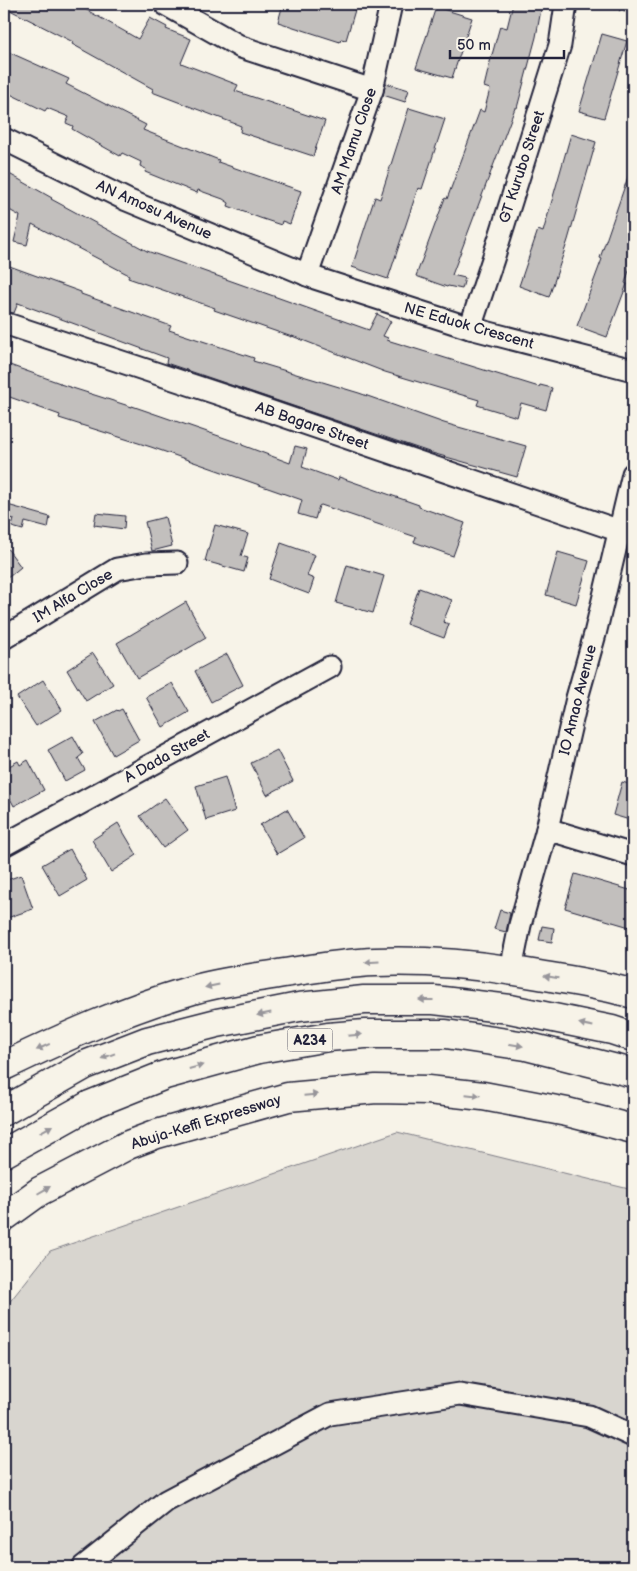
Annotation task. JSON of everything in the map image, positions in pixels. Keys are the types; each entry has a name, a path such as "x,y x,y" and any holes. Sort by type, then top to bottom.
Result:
{"highway":[{"path":"4,1066 85,1028 130,1010 191,990 235,981 374,962 428,962 510,970 594,984 633,994"},
{"name":"A234","path":"4,1111 85,1065 147,1041 217,1023 299,1007 364,1000 434,1000 510,1008 612,1030 633,1037"},
{"name":"A234","path":"4,1153 90,1105 165,1075 260,1049 328,1037 365,1034 446,1034 526,1046 633,1073"},
{"name":"Abuja-Keffi Expressway","path":"4,1217 40,1191 128,1145 157,1134 288,1097 376,1089 428,1090 483,1096 568,1112 633,1129"}],"street":[{"path":"165,4 241,47 372,90"},
{"name":"AM Mamu Close","path":"307,275 372,90 391,4"},
{"name":"GT Kurubo Street","path":"470,328 557,54 566,4"},
{"name":"AN Amosu Avenue","path":"4,139 127,200 307,275"},
{"name":"NE Eduok Crescent","path":"307,275 470,328 632,367"},
{"name":"AB Bagare Street","path":"4,323 234,399 626,533"},
{"name":"IO Amao Avenue","path":"510,970 577,698 626,533 633,474"},
{"name":"IM Alfa Close","path":"4,638 117,569 146,564 177,563"},
{"name":"A Dada Street","path":"4,844 330,667"},
{"path":"546,829 633,855"},
{"path":"83,1567 166,1501 330,1414 460,1394 589,1416 633,1436"}],"path":[{"path":"600,4 633,14"}],"shaded area":[{"path":"397,1132 633,1190 633,1567 4,1567 4,1309 50,1251"}],"building":[{"path":"4,4 76,4 138,39 150,18 167,27 166,29 191,39 181,63 238,85 235,91 325,121 313,156 240,132 241,126 152,92 153,89 72,44 73,42 4,7"},
{"path":"283,4 335,4 355,10 346,40 341,39 340,42 278,22"},
{"path":"513,4 542,4 536,37 517,108 515,108 452,275 465,278 462,289 447,287 416,276 480,110 484,112 490,89 484,87 490,62 500,26 507,28"},
{"path":"436,7 472,18 452,78 416,68"},
{"path":"602,34 627,41 604,118 579,111"},
{"path":"4,50 69,79 66,84 146,125 143,130 219,160 218,162 301,191 290,224 282,221 281,225 260,218 228,206 229,203 223,199 198,190 197,193 145,172 146,169 140,166 141,162 122,153 120,156 72,129 73,126 66,123 69,117 47,108 45,111 4,91"},
{"path":"386,83 409,90 405,102 383,95"},
{"path":"409,108 445,119 422,189 418,188 388,279 352,267 375,197 380,199"},
{"path":"571,134 596,142 568,240 549,297 519,286 538,230 543,232"},
{"path":"631,168 633,169 633,259 625,283 627,284 607,337 577,326 602,259 600,258"},
{"path":"4,171 147,251 369,330 377,314 391,321 383,336 388,338 387,340 539,387 540,385 552,388 546,410 521,403 517,417 477,405 479,400 385,372 292,336 128,278 129,275 32,224 27,245 14,242 20,216 4,207"},
{"path":"4,264 171,326 169,330 254,358 253,361 359,393 444,423 526,446 517,477 432,453 166,363 167,358 18,303 14,313 4,311"},
{"path":"4,363 60,384 132,406 242,444 290,463 295,446 307,449 302,467 338,480 339,477 465,523 453,556 414,542 416,537 321,505 315,519 298,514 302,500 151,447 59,418 60,415 4,395"},
{"path":"4,504 50,517 48,528 25,522 23,530 12,527 14,519 4,516"},
{"path":"96,513 125,516 124,529 94,525"},
{"path":"165,517 172,546 152,551 145,522"},
{"path":"215,525 248,534 241,556 248,558 244,572 205,561"},
{"path":"281,543 315,555 307,576 314,579 309,594 269,579"},
{"path":"4,544 21,567 4,581"},
{"path":"558,552 589,561 576,604 546,595"},
{"path":"347,565 384,576 373,613 336,603"},
{"path":"419,588 452,600 443,622 449,624 444,638 406,624"},
{"path":"186,602 206,638 137,678 117,643"},
{"path":"93,653 113,684 86,701 67,670"},
{"path":"227,654 243,685 211,702 195,671"},
{"path":"43,680 62,710 36,726 17,697"},
{"path":"172,683 189,712 163,727 146,697"},
{"path":"122,709 139,740 113,755 95,722"},
{"path":"73,736 83,754 78,758 85,770 65,781 48,750"},
{"path":"277,750 293,781 267,795 251,763"},
{"path":"28,760 44,790 14,806 4,787 4,769 18,761 20,765"},
{"path":"225,777 235,811 206,820 196,786"},
{"path":"622,782 633,785 633,821 613,815"},
{"path":"165,798 188,830 163,848 140,816"},
{"path":"287,809 304,838 277,854 260,825"},
{"path":"118,823 137,855 111,872 92,840"},
{"path":"70,849 87,880 60,896 42,865"},
{"path":"575,874 633,891 633,928 565,908"},
{"path":"21,875 33,909 4,919 4,881"},
{"path":"500,910 510,913 506,932 494,929"},
{"path":"542,926 554,928 552,942 539,940"}]}
